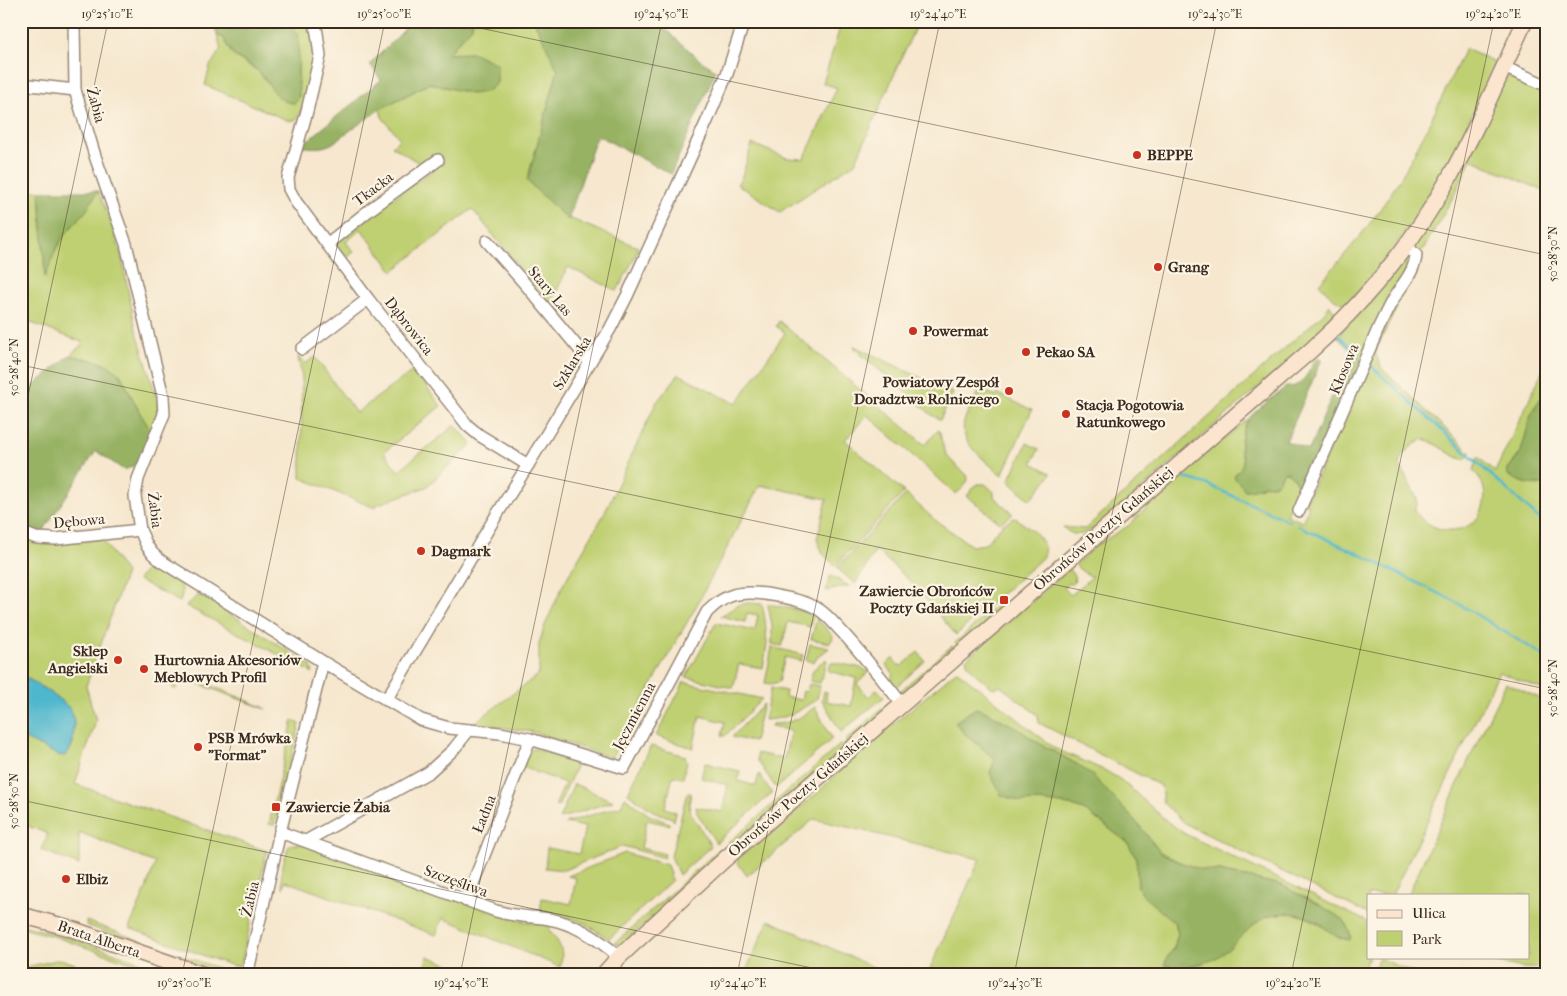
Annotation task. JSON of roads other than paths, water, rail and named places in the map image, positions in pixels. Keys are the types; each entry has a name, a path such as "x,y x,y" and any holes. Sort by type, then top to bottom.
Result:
{"street":[{"name":"Żabia","path":"74,21 75,90 95,156 126,244 163,396 164,414 138,479 135,496 140,530 147,546 161,561 323,662 280,832 247,975"},
{"name":"Dąbrowica","path":"314,21 320,56 288,181 288,189 368,299 468,426 478,435 528,466"},
{"name":"Szklarska","path":"386,700 528,466 627,296 727,74 744,21"},
{"name":"Obrońców Poczty Gdańskiej","path":"603,975 619,957 725,859 1326,337 1366,296 1421,224 1449,179 1471,138 1525,21"},
{"path":"1503,67 1546,85"},
{"path":"21,84 75,90"},
{"name":"Tkacka","path":"327,244 372,208 438,160"},
{"name":"Stary Las","path":"487,241 590,362"},
{"name":"Kłosowa","path":"1299,511 1379,327 1415,261 1416,255 1405,245"},
{"path":"302,349 368,299"},
{"name":"Dębowa","path":"21,532 36,538 56,540 140,530"},
{"name":"Jęczmienna","path":"323,662 412,715 431,724 530,739 624,768 707,612 726,596 746,592 772,595 802,602 817,608 830,618 846,636 902,704"},
{"path":"306,841 429,772 453,750 469,730"},
{"name":"Ładna","path":"466,901 530,739"},
{"name":"Szczęśliwa","path":"280,832 466,901 512,916 548,919 573,926 588,933 619,957"},
{"name":"Brata Alberta","path":"21,915 66,927 204,975"}],"water":[{"path":"21,674 57,697 72,712 74,718 73,742 70,750 64,756 58,755 21,737"}],"waterway":[{"path":"1338,335 1360,356"},
{"path":"1369,364 1546,525"},
{"path":"1179,476 1206,484 1289,521"},
{"path":"1297,525 1454,601 1546,657"}],"place":[{"name":"BEPPE","path":"1137,155"},
{"name":"Grang","path":"1158,267"},
{"name":"Powermat","path":"913,331"},
{"name":"Pekao SA","path":"1026,352"},
{"name":"Powiatowy Zespół Doradztwa Rolniczego","path":"1009,391"},
{"name":"Stacja Pogotowia Ratunkowego","path":"1066,414"},
{"name":"Dagmark","path":"421,551"},
{"name":"Zawiercie Obrońców Poczty Gdańskiej II","path":"1004,600"},
{"name":"Sklep Angielski","path":"118,660"},
{"name":"Hurtownia Akcesoriów Meblowych Profil","path":"144,669"},
{"name":"PSB Mrówka \"Format\"","path":"198,747"},
{"name":"Zawiercie Żabia","path":"276,807"},
{"name":"Elbiz","path":"66,879"}]}
